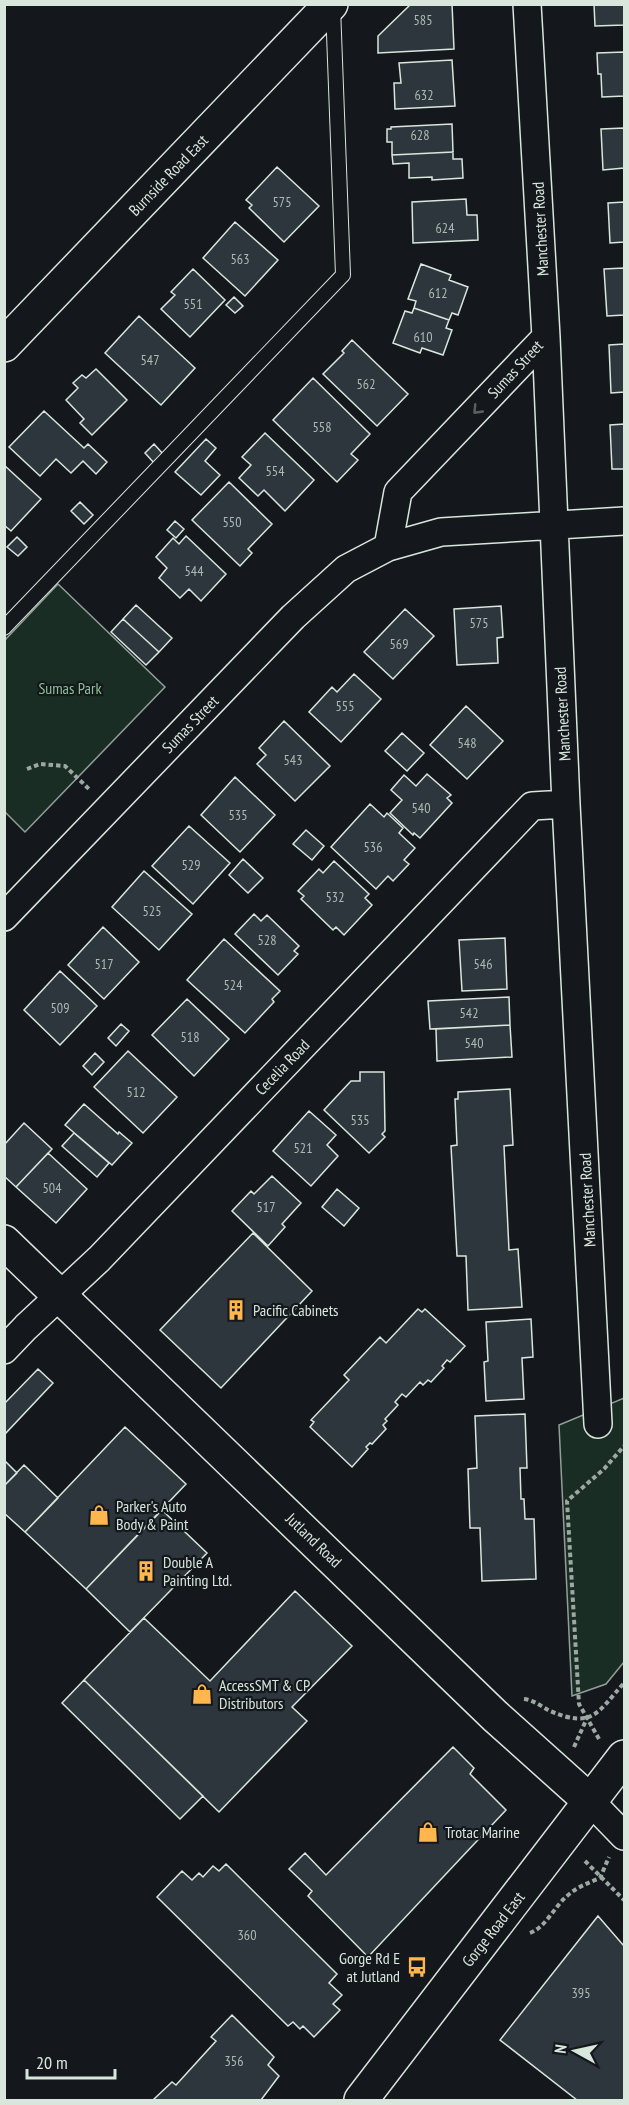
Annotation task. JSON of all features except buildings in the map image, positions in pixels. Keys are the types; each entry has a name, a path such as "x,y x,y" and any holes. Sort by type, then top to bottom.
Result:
{"main road":[{"name":"Burnside Road East","path":"4,345 332,4"},
{"name":"Jutland Road","path":"4,1242 473,1695 591,1802"},
{"name":"Gorge Road East","path":"361,2100 624,1757"}],"street":[{"name":"Manchester Road","path":"527,4 546,337 566,804 598,1424"},
{"name":"Sumas Street","path":"388,547 399,492 546,337"},
{"name":"Sumas Street","path":"4,917 293,617 346,569 388,547 441,532 624,521"},
{"name":"Cecelia Road","path":"4,1350 107,1250 532,806 566,804"},
{"name":"Jutland Road","path":"591,1802 624,1836"}],"lane":[{"path":"4,628 343,275 332,4"}],"path":[{"path":"27,769 40,764 65,766 91,790"},
{"path":"595,1731 579,1704 567,1501 604,1469 624,1446"},
{"path":"579,1735 587,1718 601,1709 624,1683"},
{"path":"600,1878 607,1861"},
{"path":"586,1863 624,1900"}],"green space":[{"name":"Sumas Park","path":"58,584 165,687 25,832 5,812 5,640"},
{"path":"624,1398 624,1662 606,1684 572,1696 559,1425"}],"place":[{"name":"Pacific Cabinets","path":"236,1310"},
{"name":"Parker's Auto Body & Paint","path":"99,1515"},
{"name":"Double A Painting Ltd.","path":"146,1571"},
{"name":"AccessSMT & CP Distributors","path":"202,1694"},
{"name":"Trotac Marine","path":"428,1832"},
{"name":"Gorge Rd E at Jutland","path":"417,1967"}]}
